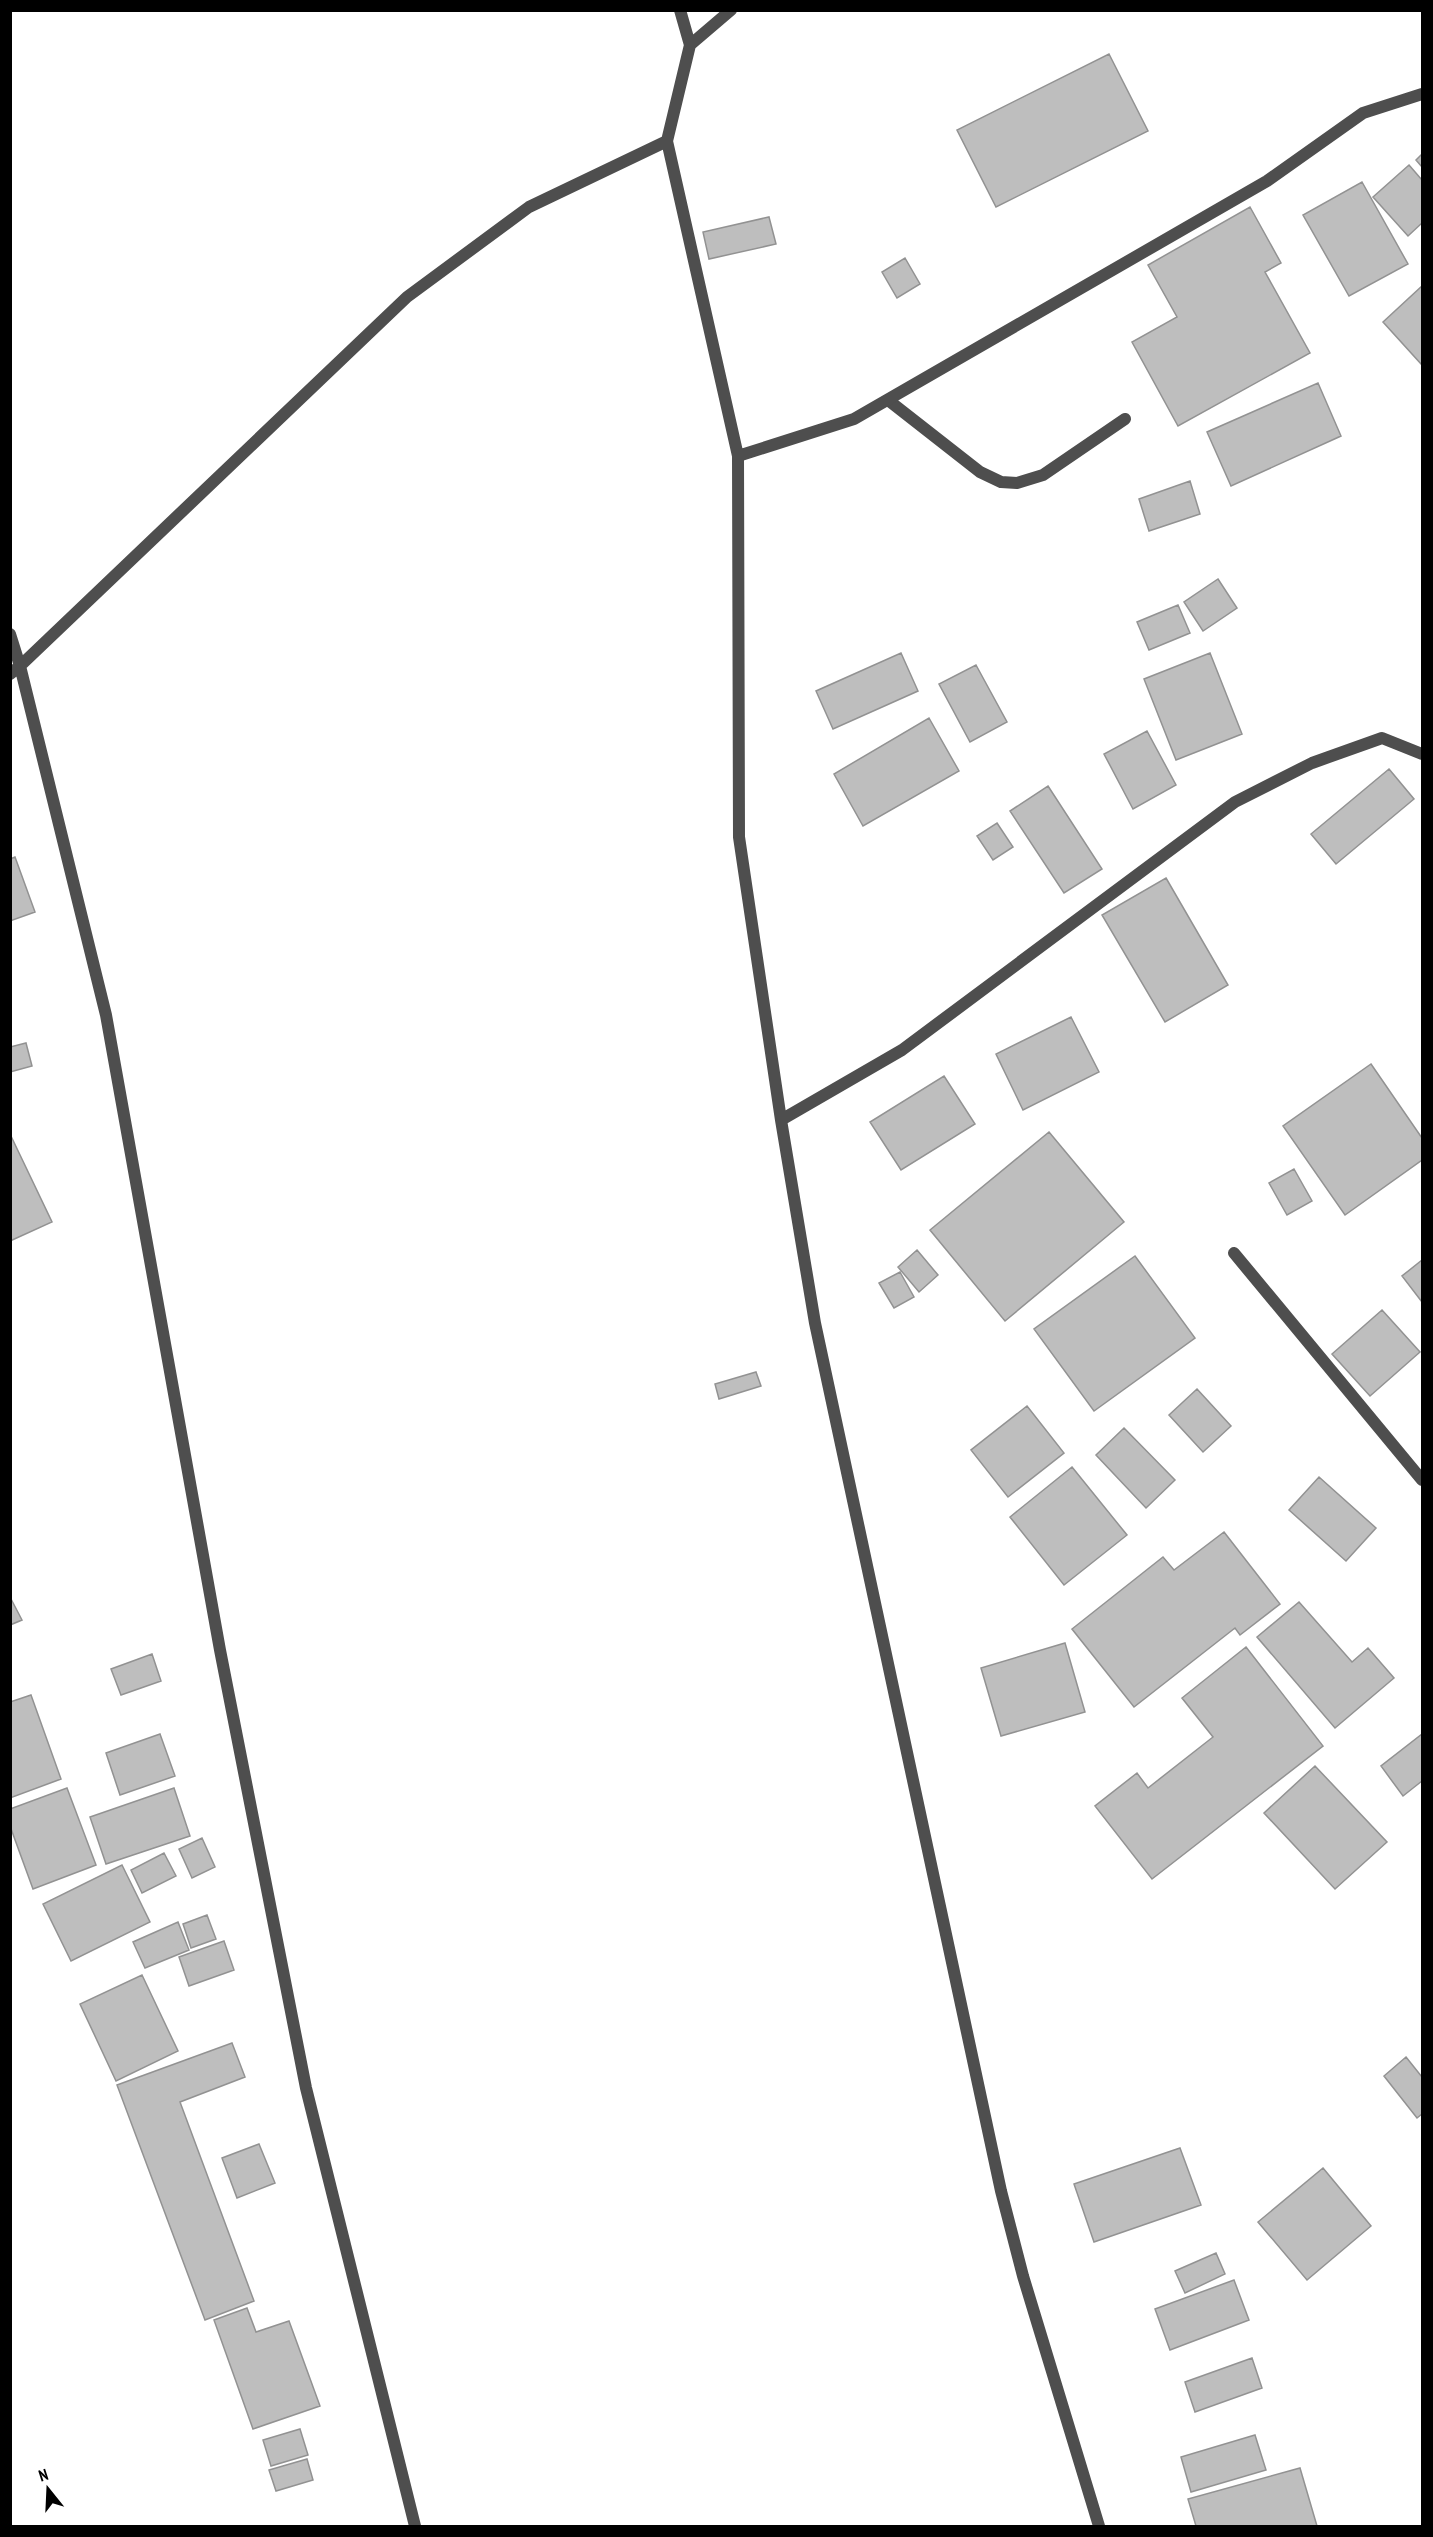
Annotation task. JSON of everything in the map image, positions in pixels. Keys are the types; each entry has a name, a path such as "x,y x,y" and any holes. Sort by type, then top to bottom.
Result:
{"street":[{"path":"680,10 690,45 667,141 738,456 739,837 781,1120 815,1323 1001,2191 1027,2287 1099,2526"},
{"path":"690,45 731,10"},
{"path":"738,456 854,419 1267,181 1363,113 1422,94"},
{"path":"15,670 407,297 529,207 667,141"},
{"path":"888,400 980,472 1001,482 1017,483 1043,475 1125,419"},
{"path":"10,634 15,670 106,1015 220,1650 306,2088 415,2526"},
{"path":"781,1120 902,1050 1235,802 1312,763 1382,738 1422,754"},
{"path":"1234,1253 1422,1480"}],"building":[{"path":"1109,54 1148,131 996,207 957,130"},
{"path":"1422,154 1422,167 1416,160"},
{"path":"1409,165 1422,180 1422,223 1408,236 1373,197"},
{"path":"1362,182 1408,264 1349,296 1303,215"},
{"path":"1250,207 1281,263 1265,272 1310,353 1178,426 1132,342 1177,317 1148,265"},
{"path":"769,217 776,244 709,259 703,232"},
{"path":"905,258 920,284 897,298 882,272"},
{"path":"1422,286 1422,365 1383,322"},
{"path":"1318,383 1341,436 1231,486 1207,432"},
{"path":"1190,481 1200,514 1149,531 1139,499"},
{"path":"1218,579 1237,608 1203,631 1184,602"},
{"path":"1178,605 1190,633 1149,650 1137,622"},
{"path":"901,653 918,691 833,729 816,691"},
{"path":"1210,653 1242,734 1176,760 1144,679"},
{"path":"976,665 1007,722 970,742 939,684"},
{"path":"929,718 959,771 863,826 834,774"},
{"path":"1147,731 1176,785 1133,809 1104,754"},
{"path":"1389,769 1414,799 1336,864 1311,834"},
{"path":"1048,786 1102,869 1064,893 1010,811"},
{"path":"997,823 1013,847 993,860 977,836"},
{"path":"15,857 35,912 10,921 10,859"},
{"path":"1166,878 1228,985 1165,1022 1102,915"},
{"path":"1071,1017 1099,1072 1023,1110 996,1054"},
{"path":"26,1043 32,1066 10,1072 10,1047"},
{"path":"1371,1064 1422,1138 1422,1160 1345,1215 1283,1126"},
{"path":"944,1076 975,1124 901,1170 870,1122"},
{"path":"1049,1132 1124,1222 1005,1321 930,1230"},
{"path":"10,1134 52,1222 10,1241"},
{"path":"1294,1169 1312,1201 1287,1215 1269,1183"},
{"path":"917,1250 938,1275 919,1292 898,1267"},
{"path":"1135,1256 1195,1338 1094,1411 1034,1329"},
{"path":"1422,1260 1422,1302 1402,1276"},
{"path":"900,1272 914,1297 894,1308 879,1283"},
{"path":"1382,1310 1420,1352 1370,1396 1332,1354"},
{"path":"756,1372 761,1386 719,1399 715,1384"},
{"path":"1197,1389 1231,1426 1203,1452 1169,1415"},
{"path":"1027,1406 1064,1453 1008,1497 971,1450"},
{"path":"1124,1428 1175,1480 1146,1508 1096,1455"},
{"path":"1072,1467 1127,1535 1064,1585 1010,1517"},
{"path":"1319,1477 1376,1528 1346,1561 1289,1510"},
{"path":"1224,1532 1280,1604 1240,1635 1235,1628 1134,1707 1072,1629 1163,1557 1174,1570"},
{"path":"10,1597 22,1620 10,1625"},
{"path":"1299,1602 1352,1662 1368,1648 1394,1678 1335,1728 1257,1637"},
{"path":"1065,1643 1085,1712 1001,1736 981,1668"},
{"path":"1246,1647 1323,1746 1152,1879 1095,1806 1137,1773 1148,1788 1213,1737 1182,1698"},
{"path":"152,1654 161,1681 121,1695 111,1669"},
{"path":"31,1695 61,1779 10,1798 10,1702"},
{"path":"160,1734 175,1776 120,1795 106,1753"},
{"path":"1422,1734 1422,1781 1403,1796 1381,1766"},
{"path":"1315,1766 1387,1842 1335,1889 1264,1813"},
{"path":"67,1788 96,1865 33,1889 10,1826 10,1809"},
{"path":"174,1788 190,1836 106,1864 90,1817"},
{"path":"202,1838 215,1867 192,1878 179,1849"},
{"path":"164,1853 176,1876 142,1893 131,1870"},
{"path":"122,1865 150,1922 71,1961 43,1904"},
{"path":"207,1915 216,1939 191,1948 183,1924"},
{"path":"178,1922 189,1950 145,1968 133,1942"},
{"path":"224,1941 234,1970 189,1986 179,1957"},
{"path":"142,1975 178,2051 116,2081 80,2004"},
{"path":"232,2043 245,2077 180,2102 254,2301 205,2320 117,2085"},
{"path":"1406,2057 1422,2077 1422,2114 1417,2118 1384,2076"},
{"path":"259,2144 275,2183 237,2198 222,2158"},
{"path":"1180,2148 1201,2205 1094,2242 1074,2184"},
{"path":"1323,2168 1371,2226 1307,2280 1258,2222"},
{"path":"1216,2253 1225,2274 1185,2293 1175,2271"},
{"path":"1234,2280 1249,2320 1170,2350 1155,2309"},
{"path":"247,2308 256,2332 289,2321 320,2406 253,2429 214,2320"},
{"path":"1252,2358 1262,2388 1195,2412 1185,2382"},
{"path":"300,2429 308,2455 271,2466 263,2440"},
{"path":"1255,2435 1266,2470 1191,2492 1181,2457"},
{"path":"307,2459 313,2480 276,2491 269,2470"},
{"path":"1300,2468 1317,2526 1196,2526 1188,2499"}]}
